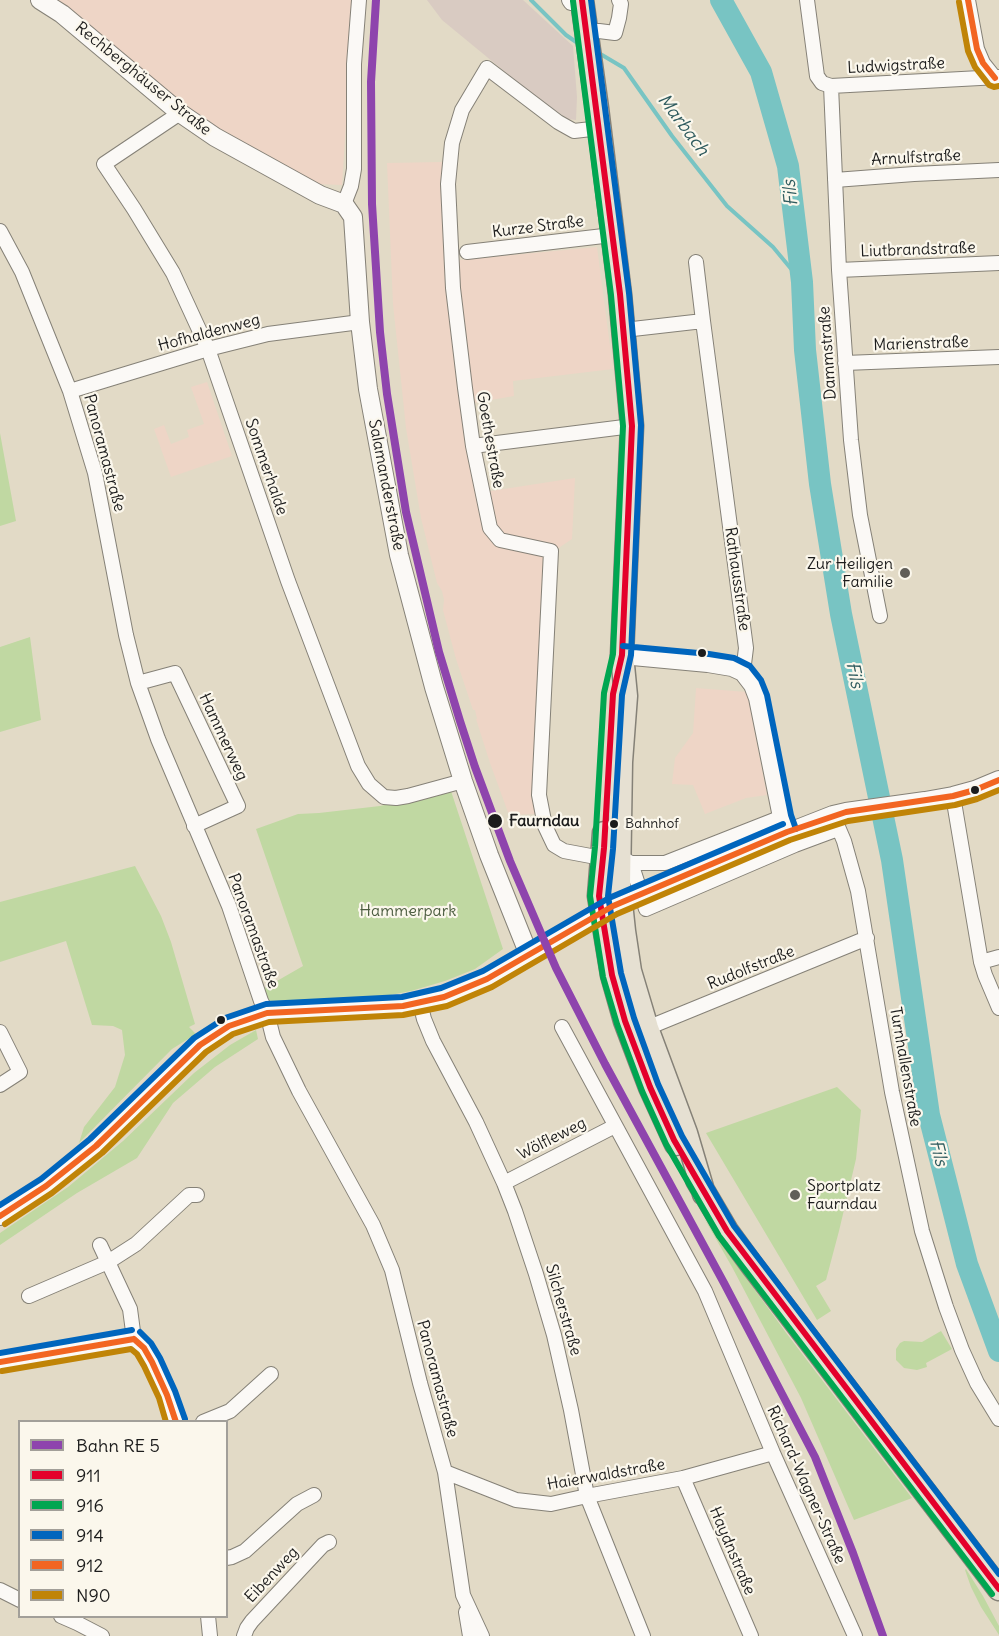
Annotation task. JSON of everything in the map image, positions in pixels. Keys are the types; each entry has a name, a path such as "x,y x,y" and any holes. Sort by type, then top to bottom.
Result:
{"main road":[{"path":"578,1 588,46 600,128 624,330 632,426 622,655 612,707 619,884 630,971 653,1026 704,1194"},
{"path":"618,858 599,896 612,975 625,1021 650,1087 674,1140 727,1231 999,1589"}],"street":[{"name":"Rechberghäuser Straße","path":"40,0 71,21 180,113 215,137 320,195 344,204"},
{"path":"344,204 354,169 354,64 359,0"},
{"path":"588,46 599,31 615,33 620,18 620,0"},
{"path":"807,0 817,76 822,82 831,86"},
{"path":"968,0 977,49 983,63 997,78"},
{"name":"Goethestraße","path":"600,128 574,131 566,127 487,68 462,110 452,143 448,184 453,288 465,388 473,446 490,528 500,540 551,551 539,795 545,826 554,845 564,851 596,857 618,858"},
{"name":"Ludwigstraße","path":"831,86 997,78"},
{"name":"Dammstraße","path":"831,86 839,270 857,501 880,616"},
{"name":"Sommerhalde","path":"180,113 104,164 135,209 173,273 208,349 288,581 358,766 369,784 384,797 408,796 463,782"},
{"name":"Arnulfstraße","path":"835,180 999,170"},
{"name":"Salamanderstraße","path":"344,204 353,217 360,322 368,389 399,555 431,677 463,782 529,955"},
{"name":"Panoramastraße","path":"0,231 22,272 70,391 95,473 126,635 138,682 158,739 229,906 267,1013 273,1037 299,1091 373,1225 392,1270 445,1472 463,1595 482,1636"},
{"name":"Kurze Straße","path":"467,252 612,235"},
{"name":"Rathausstraße","path":"696,262 746,648 743,672"},
{"name":"Liutbrandstraße","path":"839,270 999,263"},
{"path":"624,330 703,321"},
{"name":"Hofhaldenweg","path":"70,391 208,349 268,334 360,322"},
{"name":"Marienstraße","path":"845,363 999,357"},
{"path":"473,446 632,426"},
{"path":"622,655 708,663 732,667 743,672 753,685 758,698 784,824"},
{"name":"Hammerweg","path":"138,682 175,673 238,806 194,826"},
{"path":"618,858 646,909 795,845 860,810 953,796 999,780"},
{"path":"953,796 981,962 999,1008"},
{"path":"618,858 665,863 716,843 784,824 836,822"},
{"name":"Turnhallenstraße","path":"836,822 844,841 858,891 900,1137 922,1231 962,1350 977,1383 999,1419"},
{"path":"0,1216 46,1186 96,1146 200,1046 229,1026 267,1013 357,1010 422,1011 444,997 487,979 621,902 736,853 784,824"},
{"name":"Rudolfstraße","path":"653,1026 867,938"},
{"path":"981,962 999,957"},
{"name":"Silcherstraße","path":"422,1011 430,1034 504,1182 536,1274 554,1335 572,1410 587,1496 643,1636"},
{"name":"Richard-Wagner-Straße","path":"562,1027 705,1291 773,1453 855,1636"},
{"path":"0,1032 20,1072 0,1085"},
{"name":"Wölfleweg","path":"504,1182 615,1125"},
{"path":"29,1296 108,1262 136,1244 189,1195 197,1195"},
{"path":"100,1245 130,1309 134,1339 144,1348 152,1362 168,1395 175,1420"},
{"path":"0,1362 134,1339"},
{"path":"208,1420 230,1411 271,1374"},
{"name":"Haierwaldstraße","path":"445,1472 516,1500 551,1504 683,1478 773,1453"},
{"name":"Haydnstraße","path":"683,1478 751,1636"},
{"path":"228,1558 245,1551 297,1504 314,1495"},
{"name":"Eibenweg","path":"244,1636 252,1621 323,1545 329,1542"},
{"path":"0,1590 18,1599"},
{"path":"463,1595 470,1636"},
{"path":"64,1618 102,1636"},
{"path":"208,1618 210,1636"},
{"path":"70,1636 77,1623"}],"shaded area":[{"path":"39,0 354,0 342,185 318,184 180,113"},
{"path":"427,0 523,0 573,46 577,97 576,120 568,119 538,99 442,20"},
{"path":"442,162 448,261 597,247 613,369 513,381 514,396 462,405 478,493 575,478 572,539 548,555 537,814 509,815 490,763 475,710 473,710 456,659 443,610 442,591 437,583 421,518 406,428 393,304 387,163"},
{"path":"207,382 232,456 171,477 154,429 164,425 171,444 189,437 187,430 204,424 191,387"},
{"path":"696,688 747,692 767,795 746,798 705,814 693,785 672,784 675,758 693,733"}],"green space":[{"path":"0,433 16,521 0,526"},
{"path":"30,637 41,720 0,732 0,647"},
{"name":"Hammerpark","path":"451,791 503,949 475,969 411,991 375,998 266,1003 263,989 303,966 256,829 298,814 380,806"},
{"path":"135,866 161,916 171,942 195,1024 189,1027 196,1034 172,1049 79,1143 84,1127 115,1087 125,1055 122,1030 113,1026 92,1025 66,941 0,962 0,902"},
{"path":"256,1030 258,1039 215,1067 173,1103 137,1158 77,1193 0,1245 0,1233 68,1187 123,1141 194,1073 230,1045"},
{"name":"Sportplatz Faurndau","path":"837,1087 861,1110 856,1159 839,1231 826,1280 816,1286 831,1311 817,1320 706,1133"},
{"path":"704,1218 787,1334 912,1498 854,1520 801,1398"},
{"path":"941,1331 952,1349 926,1363 927,1367 917,1370 904,1368 896,1360 896,1349 900,1343 904,1341 922,1342"},
{"path":"966,1569 999,1626 999,1635 971,1587"}],"waterway":[{"name":"Marbach","path":"531,0 566,35 579,44"},
{"name":"Fils","path":"721,0 761,72 788,166 802,282 805,350 820,484 841,614 892,860 929,1115 967,1264 999,1351"},
{"name":"Marbach","path":"597,52 624,68 672,136 727,206 773,247 802,282"}],"transit line":[{"path":"376,0 371,82 372,204 380,332 387,394 406,512 439,652 460,721 510,861 556,968 815,1457 883,1636"},
{"name":"911","path":"582,0 620,294 632,426 622,655 613,694 599,896 612,975 625,1021 650,1087 674,1140 727,1231 999,1589"},
{"name":"914","path":"591,0 629,293 641,425 631,655 622,695 608,896 621,973 634,1018 658,1084 682,1136 734,1226 999,1574"},
{"name":"912","path":"968,0 977,49 983,63 995,78"},
{"name":"916","path":"573,1 611,295 623,426 613,654 604,693 590,896 603,977 617,1024 642,1091 666,1144 719,1236 992,1594"},
{"name":"N90","path":"959,2 968,51 975,67 989,85 999,86"},
{"name":"914","path":"623,646 709,654 734,658 750,666 761,680 767,695 791,815 796,829"},
{"name":"912","path":"0,1216 46,1186 96,1146 200,1045 229,1026 267,1013 403,1006 444,997 487,979 613,906 787,832 846,812 953,796 999,780"},
{"name":"N90","path":"5,1224 52,1193 102,1153 206,1052 233,1034 269,1022 403,1015 447,1006 492,987 617,914 790,840 848,821 955,805 999,790"},
{"name":"914","path":"0,1205 41,1179 90,1139 194,1038 225,1018 266,1004 402,997 441,988 483,971 609,898 783,824"},
{"name":"914","path":"0,1353 132,1330"},
{"name":"914","path":"140,1332 151,1343 160,1358 185,1419"},
{"name":"912","path":"134,1339 144,1348 152,1362 175,1420"},
{"name":"912","path":"0,1362 134,1339"},
{"name":"N90","path":"2,1371 131,1349 144,1366 159,1398 165,1420"}],"place":[{"name":"Zur Heiligen Familie","path":"905,573"},
{"name":"Faurndau","path":"495,821"},
{"name":"Bahnhof","path":"614,824"},
{"name":"Sportplatz Faurndau","path":"795,1195"}]}
